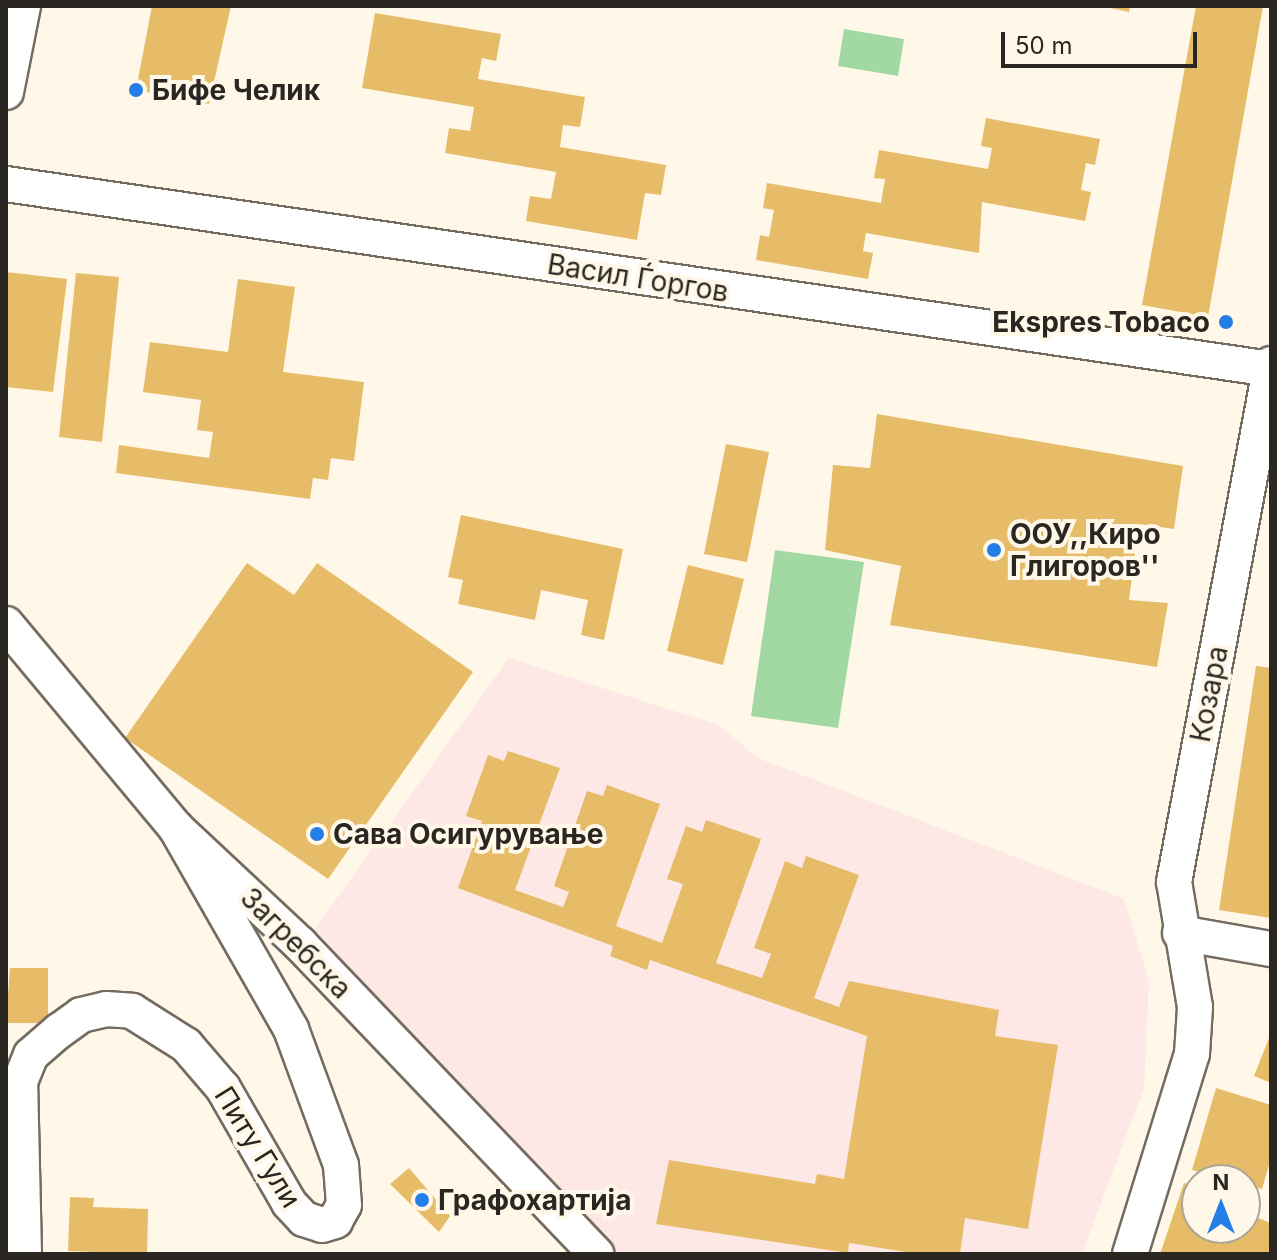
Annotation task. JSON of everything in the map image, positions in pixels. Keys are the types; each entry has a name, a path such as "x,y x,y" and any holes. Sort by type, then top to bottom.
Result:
{"street":[{"path":"6,92 23,6"},
{"name":"Васил Ѓоргов","path":"6,184 1271,368"},
{"name":"Козара","path":"1130,1254 1192,1054 1195,1007 1180,933 1174,882 1271,368"},
{"name":"Загребска","path":"6,624 176,828 300,944 596,1254"},
{"name":"Питу Гули","path":"24,1254 13,1077 31,1055 81,1015 106,1009 132,1011 186,1045 223,1088 289,1203 313,1224 335,1221 346,1186 291,1029 176,828"},
{"path":"1180,933 1271,949"}],"shaded area":[{"path":"509,658 718,725 758,758 1124,899 1149,981 1144,1088 1082,1254 610,1254 309,937"}],"green space":[{"path":"844,29 904,39 898,76 838,66"},
{"path":"775,550 864,562 838,728 751,716"}],"building":[{"path":"152,6 231,6 209,104 136,90"},
{"path":"1101,6 1130,6 1129,12"},
{"path":"1196,6 1263,6 1208,317 1142,305"},
{"path":"375,13 501,34 496,61 482,58 478,79 585,97 580,127 563,125 560,147 666,165 661,195 645,193 637,240 526,221 530,196 551,199 556,172 445,153 449,128 470,131 474,107 362,88"},
{"path":"986,118 1100,139 1095,165 1086,163 1081,190 1091,192 1085,221 982,202 979,253 866,233 863,251 873,253 868,279 756,260 760,235 769,237 774,210 763,208 767,183 881,203 885,179 874,178 879,150 988,169 992,148 981,146"},
{"path":"6,272 67,279 53,392 6,387"},
{"path":"76,273 119,277 102,442 59,437"},
{"path":"238,279 295,287 283,372 364,382 354,461 331,458 328,480 313,478 310,499 116,473 119,445 209,458 213,432 197,430 201,400 143,392 150,342 228,352"},
{"path":"877,414 1183,466 1174,529 1139,524 1129,600 1168,603 1157,667 890,625 901,566 825,550 833,465 870,468"},
{"path":"726,444 769,452 747,562 704,554"},
{"path":"461,515 623,549 604,640 581,635 588,600 541,590 535,620 458,604 463,580 448,577"},
{"path":"247,563 294,595 317,563 473,672 328,879 125,738"},
{"path":"688,565 744,579 723,665 667,651"},
{"path":"1256,666 1271,668 1271,918 1219,910"},
{"path":"508,751 560,768 515,890 563,907 569,892 554,886 587,791 603,796 607,785 660,804 616,926 662,943 683,884 667,879 686,826 702,832 706,820 761,839 716,963 762,978 771,954 754,948 785,861 802,868 806,856 859,875 814,998 839,1007 849,981 999,1010 995,1036 1058,1045 1028,1229 965,1218 960,1254 919,1254 849,1243 848,1253 656,1224 669,1160 815,1184 817,1174 844,1179 867,1036 650,960 647,970 610,956 613,946 458,888 482,821 466,816 488,755 504,761"},
{"path":"10,968 48,968 48,1023 6,1023"},
{"path":"1271,1033 1271,1083 1254,1076"},
{"path":"1216,1088 1271,1105 1271,1158 1262,1189 1261,1164 1194,1164"},
{"name":"Графохартија","path":"409,1168 450,1216 439,1232 390,1184"},
{"path":"1181,1192 1181,1244 1261,1244 1261,1219 1271,1223 1271,1254 1160,1254"},
{"path":"70,1197 94,1198 93,1207 148,1209 147,1254 68,1251"}],"place":[{"name":"Бифе Челик","path":"136,90"},
{"name":"Ekspres Tobaco","path":"1226,322"},
{"name":"ООУ,,Киро Глигоров''","path":"994,550"},
{"name":"Сава Осигурување","path":"317,834"},
{"name":"Графохартија","path":"422,1200"}]}
